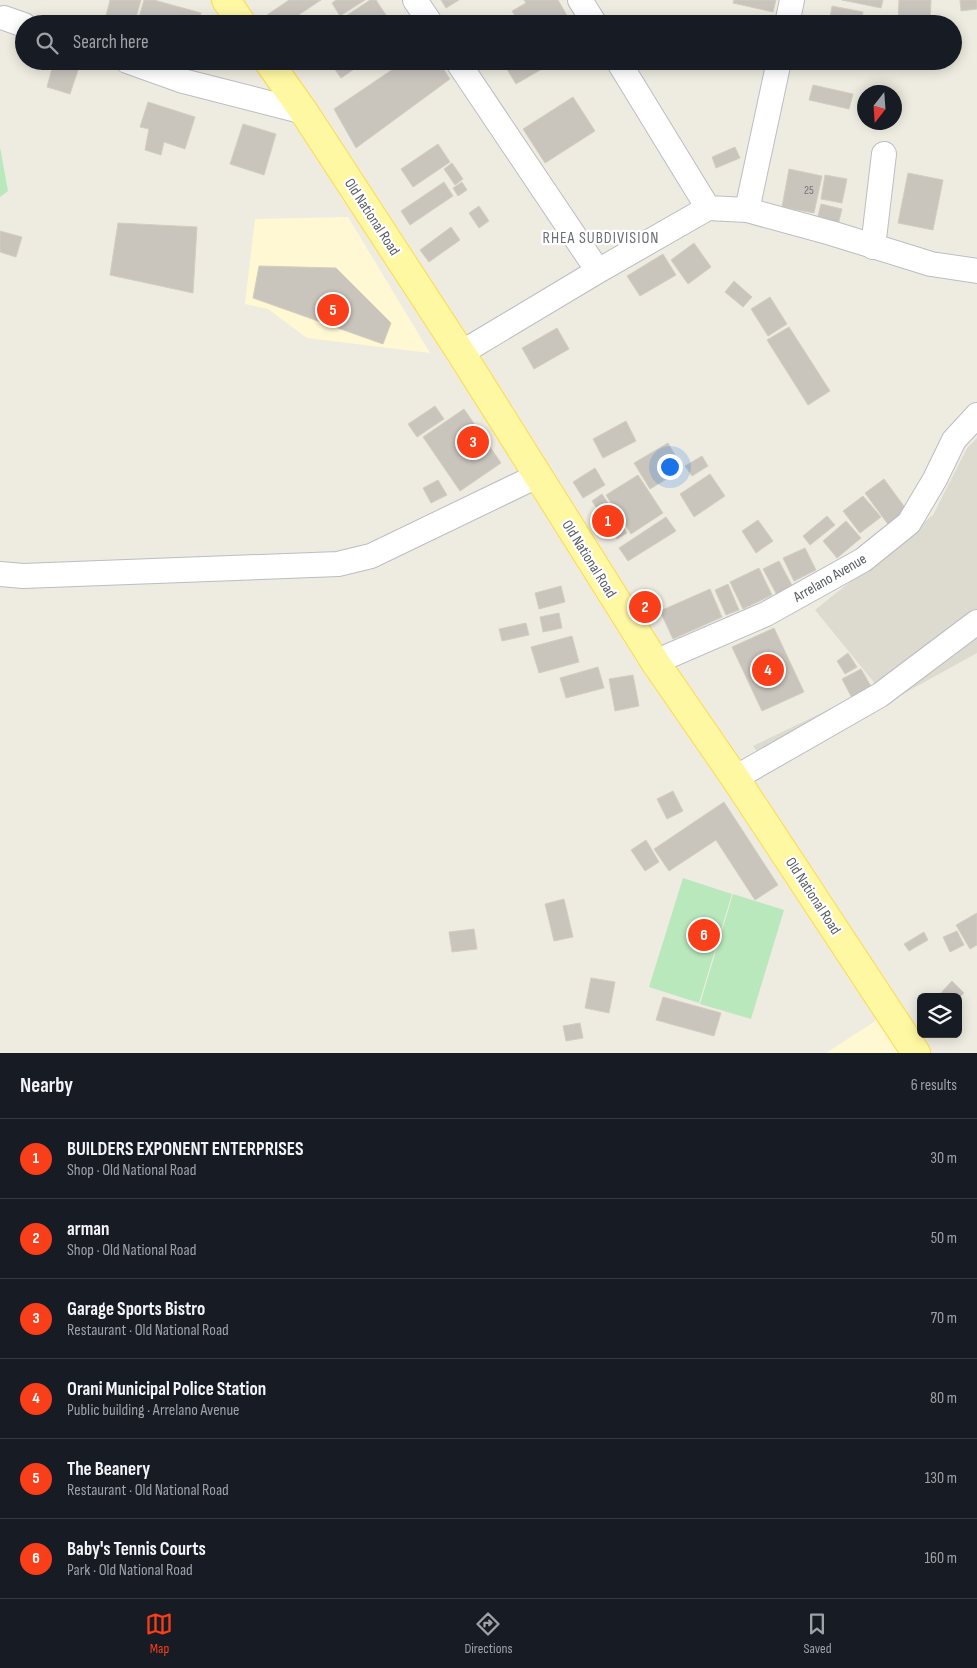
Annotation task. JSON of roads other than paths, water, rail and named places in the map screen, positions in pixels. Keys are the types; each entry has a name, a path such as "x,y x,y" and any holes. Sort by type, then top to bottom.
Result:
{"main road":[{"path":"226,0 236,15"},
{"name":"Old National Road","path":"274,70 462,353 654,662 736,778 916,1053"}],"street":[{"path":"415,0 425,15"},
{"path":"580,0 589,15"},
{"path":"789,15 792,0"},
{"path":"153,70 184,81 304,112"},
{"path":"463,70 598,271"},
{"path":"624,70 708,208"},
{"path":"748,210 777,70"},
{"path":"873,247 884,154"},
{"path":"462,353 598,271 708,208 748,210 931,264 977,271"},
{"name":"Arrelano Avenue","path":"654,662 766,614 863,560 909,523 935,479 954,440 977,415"},
{"path":"0,574 23,576 338,564 371,556 537,476"},
{"path":"736,778 880,695 977,622"}],"place":[{"name":"The Beanery","path":"333,310"},
{"name":"Garage Sports Bistro","path":"473,442"},
{"name":"BUILDERS EXPONENT ENTERPRISES","path":"608,521"},
{"name":"arman","path":"645,607"},
{"name":"Orani Municipal Police Station","path":"768,670"},
{"name":"Baby's Tennis Courts","path":"704,935"}],"district":[{"name":"RHEA SUBDIVISION","path":"601,238"}]}
